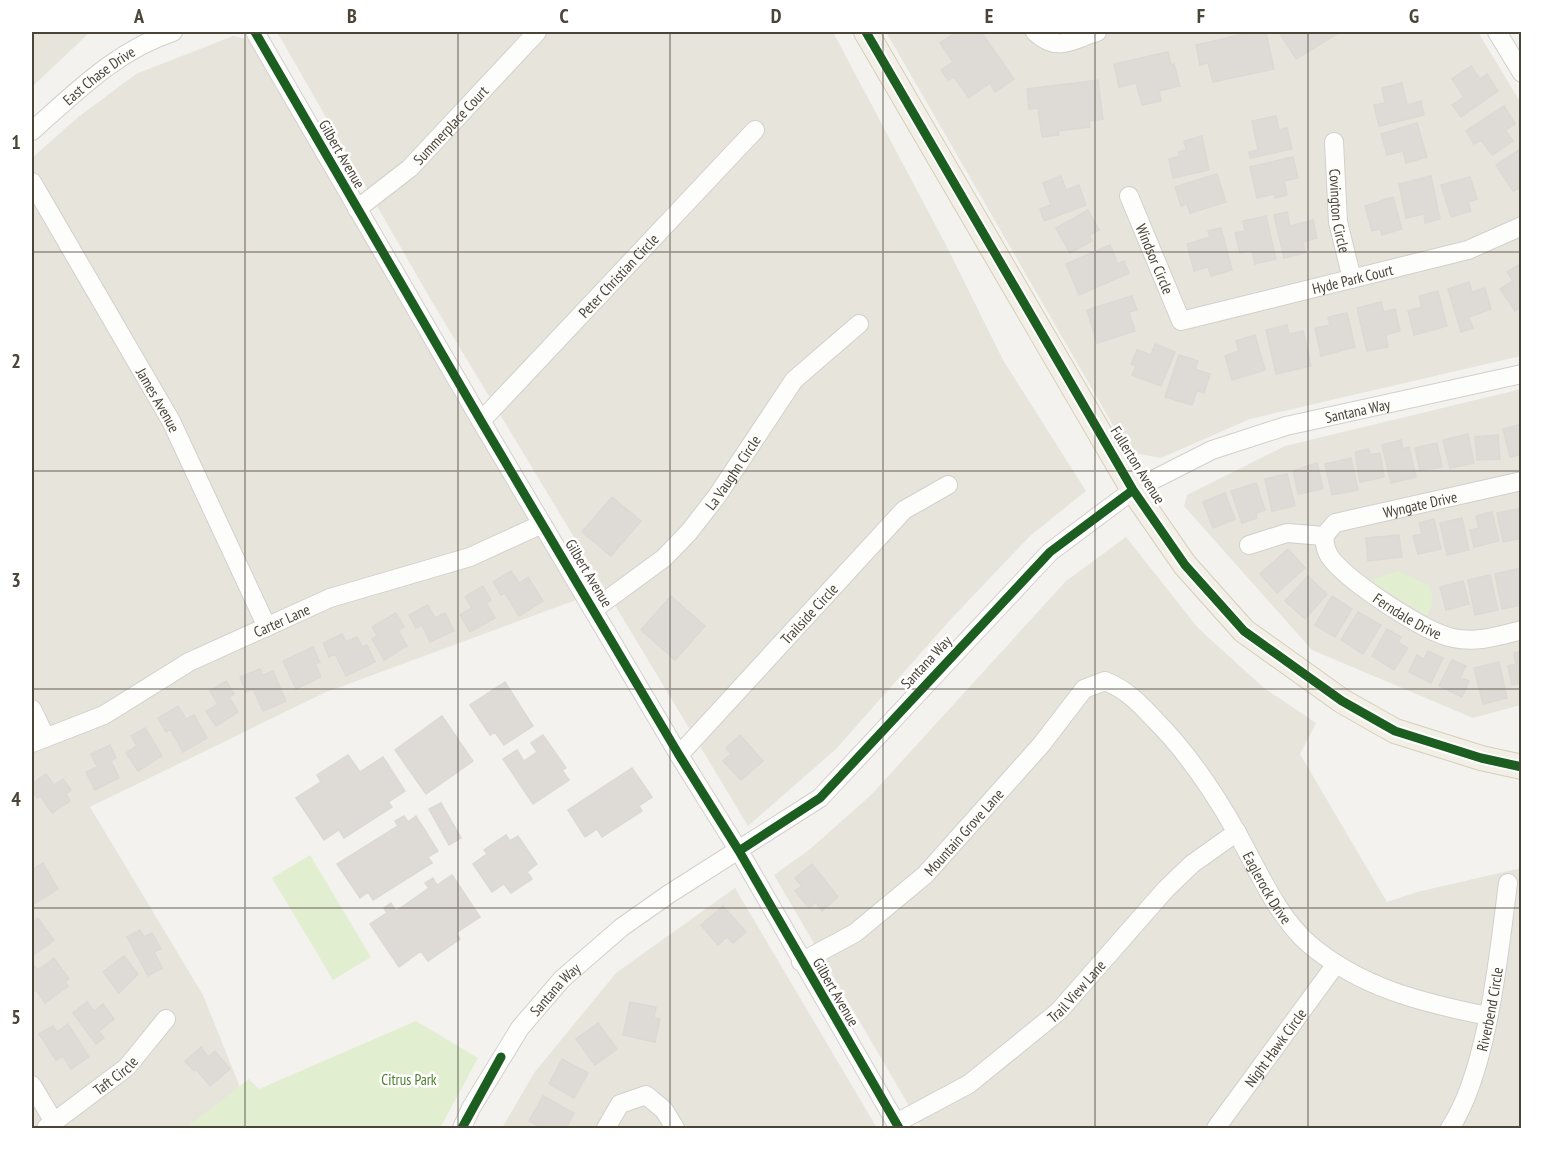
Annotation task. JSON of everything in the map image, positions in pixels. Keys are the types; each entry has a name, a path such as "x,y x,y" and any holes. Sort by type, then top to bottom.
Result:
{"main road":[{"name":"Fullerton Avenue","path":"866,32 1133,490 1185,565 1237,623 1301,674 1342,701 1395,731 1481,759 1521,766"}],"street":[{"name":"East Chase Drive","path":"32,131 112,62 155,37 173,32"},
{"name":"Gilbert Avenue","path":"255,32 481,421 679,755 739,851 897,1126"},
{"name":"Summerplace Court","path":"357,209 410,168 537,32"},
{"path":"1035,32 1050,43 1063,44 1098,32"},
{"path":"1497,32 1521,73"},
{"name":"Peter Christian Circle","path":"481,421 755,130"},
{"name":"Covington Circle","path":"1334,142 1338,222 1352,279"},
{"name":"James Avenue","path":"32,182 171,421 267,627"},
{"name":"Windsor Circle","path":"1129,196 1181,321"},
{"name":"Hyde Park Court","path":"1181,321 1468,250 1521,226"},
{"name":"La Vaughn Circle","path":"593,610 664,558 689,532 717,496 794,380 859,324"},
{"name":"Santana Way","path":"462,1128 496,1065 520,1028 562,979 622,927 669,894 820,798 1050,552 1133,490 1212,450 1286,426 1521,374"},
{"name":"Wyngate Drive","path":"1324,536 1335,523 1521,481"},
{"name":"Trailside Circle","path":"679,755 903,510 948,485"},
{"name":"Carter Lane","path":"38,740 104,715 189,663 330,598 470,557 542,524"},
{"path":"1249,545 1287,533 1324,536"},
{"name":"Ferndale Drive","path":"1324,536 1325,548 1332,560 1350,578 1432,631 1468,640 1521,630"},
{"name":"Eaglerock Drive","path":"1105,681 1121,688 1179,744 1237,832 1278,905 1307,942 1365,982 1430,1004 1488,1016"},
{"name":"Mountain Grove Lane","path":"801,962 855,933 925,875 1041,745 1084,689 1105,681"},
{"path":"32,709 38,740"},
{"name":"Trail View Lane","path":"897,1126 969,1084 1059,1011 1166,890 1192,864 1237,832"},
{"name":"Riverbend Circle","path":"1450,1128 1473,1074 1488,1016 1508,883"},
{"name":"Night Hawk Circle","path":"1216,1128 1336,964"},
{"name":"Taft Circle","path":"50,1125 127,1067 166,1019"},
{"path":"32,1084 50,1125"},
{"path":"606,1128 620,1104 646,1095 664,1110 675,1128"}],"shaded area":[{"path":"32,32 90,32 32,87"},
{"path":"277,32 833,32 947,247 1003,360 1086,491 1030,536 950,620 836,749 748,826 431,300"},
{"path":"886,32 1478,32 1521,103 1521,356 1250,419 1161,458 1134,453 1121,439"},
{"path":"233,36 248,39 576,600 324,693 90,807 203,995 240,1087 186,1128 32,1128 32,158 77,118 136,74"},
{"path":"1521,389 1521,705 1473,718 1312,650 1184,506 1187,495 1285,446"},
{"path":"1126,537 1198,628 1264,688 1316,723 1300,754 1387,902 1417,892 1521,868 1521,1128 922,1128 774,875 809,850 871,795 1066,581"},
{"path":"735,888 877,1128 502,1128 534,1073 616,973"}],"green space":[{"path":"1399,571 1430,586 1433,602 1427,616 1369,580"},
{"path":"310,855 371,957 333,980 272,878"},
{"name":"Citrus Park","path":"416,1021 478,1058 440,1128 186,1128 249,1079 259,1089"}],"building":[{"path":"957,32 981,32 1014,79 995,92 990,83 969,98 954,77 948,80 941,70 953,62 940,43"},
{"path":"1252,32 1266,32 1274,69 1213,82 1208,63 1200,65 1196,45"},
{"path":"1279,32 1340,32 1296,59"},
{"path":"1168,52 1180,86 1159,91 1161,101 1142,105 1136,83 1119,87 1114,64"},
{"path":"1471,66 1480,79 1487,74 1498,91 1461,117 1452,105 1464,97 1452,79"},
{"path":"1098,80 1103,119 1089,121 1090,127 1058,131 1059,135 1042,137 1038,108 1029,109 1027,89"},
{"path":"1402,83 1407,105 1421,101 1424,115 1379,126 1374,105 1385,103 1382,88"},
{"path":"1504,106 1515,124 1505,130 1513,141 1492,155 1481,140 1474,144 1466,131"},
{"path":"1276,116 1279,130 1287,128 1292,149 1250,158 1249,152 1258,150 1252,121"},
{"path":"1417,123 1427,157 1406,163 1403,151 1387,155 1381,134"},
{"path":"1202,136 1209,170 1173,178 1169,159 1180,156 1178,152 1186,150 1184,141"},
{"path":"1522,148 1522,187 1513,191 1496,165"},
{"path":"1293,157 1298,178 1284,181 1287,195 1275,198 1274,194 1257,198 1250,167"},
{"path":"1217,174 1226,202 1190,213 1187,204 1181,206 1175,187"},
{"path":"1061,176 1066,190 1079,185 1086,205 1044,221 1040,209 1051,205 1043,183"},
{"path":"1431,176 1440,219 1425,223 1424,214 1406,218 1399,184"},
{"path":"1470,177 1477,199 1468,202 1471,211 1451,217 1441,185"},
{"path":"1393,197 1402,229 1382,235 1380,229 1372,231 1365,206"},
{"path":"1088,210 1099,230 1089,235 1092,241 1070,253 1056,228"},
{"path":"1287,212 1290,226 1313,220 1317,238 1303,242 1305,253 1284,258 1274,215"},
{"path":"1266,216 1276,259 1255,264 1252,250 1240,253 1235,233 1245,231 1243,221"},
{"path":"1221,228 1232,270 1211,276 1208,267 1194,271 1187,244 1210,237 1208,231"},
{"path":"1110,245 1118,264 1124,261 1129,273 1079,295 1066,264"},
{"path":"1522,263 1522,306 1515,311 1500,289 1513,281 1507,272"},
{"path":"1469,282 1472,292 1485,288 1491,309 1469,317 1473,328 1461,332 1448,289"},
{"path":"1438,291 1447,326 1414,335 1408,311 1422,307 1419,296"},
{"path":"1132,296 1137,310 1129,312 1135,331 1097,343 1087,310"},
{"path":"1381,302 1384,312 1395,309 1400,331 1386,335 1388,347 1367,351 1357,308"},
{"path":"1347,313 1355,347 1321,356 1315,328 1330,325 1328,317"},
{"path":"1287,325 1289,334 1303,331 1311,366 1276,374 1266,330"},
{"path":"1255,335 1265,370 1232,380 1225,356 1239,351 1236,341"},
{"path":"1155,344 1175,352 1161,386 1132,375 1136,366 1131,364 1137,350 1151,355"},
{"path":"1179,355 1198,361 1195,369 1210,374 1204,393 1197,390 1192,405 1165,397"},
{"path":"1522,424 1522,454 1510,457 1503,429"},
{"path":"1468,434 1474,463 1450,468 1443,440"},
{"path":"1498,435 1500,459 1477,460 1475,437"},
{"path":"1401,440 1403,449 1409,447 1416,477 1391,483 1382,445"},
{"path":"1437,443 1442,467 1420,471 1415,448"},
{"path":"1369,449 1370,455 1380,453 1384,477 1360,482 1355,452"},
{"path":"1351,458 1358,490 1332,495 1325,464"},
{"path":"1317,463 1323,489 1298,494 1293,471"},
{"path":"1287,474 1295,506 1272,511 1265,479"},
{"path":"1256,483 1265,510 1256,513 1257,518 1242,523 1231,491"},
{"path":"1225,493 1235,519 1213,528 1203,502"},
{"path":"612,497 641,521 611,556 582,532"},
{"path":"1522,508 1522,538 1503,542 1497,513"},
{"path":"1492,512 1499,541 1474,547 1470,530 1479,528 1476,516"},
{"path":"1462,518 1469,550 1447,555 1440,523"},
{"path":"1434,519 1441,549 1418,554 1413,536 1422,534 1419,523"},
{"path":"1399,535 1402,557 1368,561 1366,538"},
{"path":"1288,549 1305,568 1277,593 1260,574"},
{"path":"1520,568 1522,605 1502,609 1495,574"},
{"path":"511,571 519,583 528,577 543,601 519,616 505,593 501,595 493,582"},
{"path":"1490,575 1498,610 1475,615 1468,580"},
{"path":"1308,576 1327,594 1305,619 1285,601"},
{"path":"1463,581 1469,604 1446,610 1440,587"},
{"path":"483,586 491,600 486,603 495,618 470,632 460,615 472,608 465,597"},
{"path":"671,596 705,626 675,660 641,630"},
{"path":"1332,596 1352,609 1335,637 1315,625"},
{"path":"428,605 435,618 445,613 454,631 430,642 422,625 416,628 409,615"},
{"path":"1358,612 1381,625 1363,654 1341,640"},
{"path":"396,613 404,627 398,630 407,646 384,660 372,639 377,636 372,627"},
{"path":"1387,629 1401,637 1398,642 1408,648 1394,670 1372,656"},
{"path":"342,634 346,642 357,637 362,647 367,645 375,662 346,676 335,654 329,657 323,643"},
{"path":"313,647 320,662 315,664 321,677 296,689 283,661"},
{"path":"1428,651 1443,658 1431,683 1409,672 1417,655 1424,659"},
{"path":"1522,651 1522,683 1512,685 1508,666 1516,664 1514,653"},
{"path":"1452,660 1466,666 1460,678 1469,681 1462,697 1439,686"},
{"path":"1499,662 1507,698 1483,704 1474,668"},
{"path":"260,669 263,675 273,671 286,701 263,711 253,689 246,692 240,677"},
{"path":"226,681 234,694 229,697 238,712 216,726 206,711 218,704 210,691"},
{"path":"505,682 533,726 504,745 495,732 490,735 470,705"},
{"path":"178,706 186,719 194,715 207,738 183,752 170,729 166,732 158,718"},
{"path":"442,716 473,761 426,794 395,750"},
{"path":"145,728 162,756 138,771 126,753 137,746 131,736"},
{"path":"543,735 566,768 562,770 569,780 533,804 503,759 517,750 524,761 537,752 531,743"},
{"path":"740,735 763,761 741,780 723,761 731,754 726,748"},
{"path":"110,745 116,758 111,761 119,778 95,790 86,772 97,767 91,754"},
{"path":"348,755 360,772 383,757 405,791 388,802 392,807 344,838 339,830 324,840 296,798 321,782 317,775"},
{"path":"632,768 652,797 639,806 642,811 602,837 597,829 585,837 568,810"},
{"path":"46,774 54,785 63,779 71,790 66,794 70,801 52,813 40,796 37,798 32,789 32,784"},
{"path":"441,803 461,838 449,845 429,809"},
{"path":"404,816 408,822 416,816 438,851 428,857 432,863 373,900 368,892 360,898 337,864 398,826 395,821"},
{"path":"506,835 510,841 518,836 537,864 527,872 532,879 511,893 504,884 492,892 473,864 487,854 484,850"},
{"path":"43,863 58,889 32,905 32,870"},
{"path":"812,864 838,897 822,911 816,902 809,908 795,891 802,886 795,878"},
{"path":"452,875 480,917 456,933 460,939 428,961 421,951 399,967 370,924 387,913 384,908 391,903 396,911 429,888 425,883 433,878 437,885"},
{"path":"723,906 746,932 733,943 727,937 718,945 701,925"},
{"path":"38,918 54,940 32,956 32,923"},
{"path":"140,930 144,937 152,933 161,949 154,952 162,968 148,976 127,937"},
{"path":"124,956 138,974 119,993 103,972"},
{"path":"54,958 69,979 65,982 68,986 45,1003 36,990 32,992 32,968 34,966 38,970"},
{"path":"87,1002 94,1011 103,1004 114,1019 99,1031 104,1038 96,1044 73,1013"},
{"path":"630,1002 656,1007 654,1018 660,1019 655,1042 623,1035"},
{"path":"598,1023 617,1049 595,1065 576,1039"},
{"path":"68,1024 89,1057 71,1069 63,1056 56,1060 39,1034 53,1026 57,1032"},
{"path":"201,1047 208,1057 215,1051 230,1069 210,1086 196,1069 194,1071 185,1061"},
{"path":"562,1059 588,1073 574,1098 549,1084"},
{"path":"543,1096 574,1113 566,1128 542,1128 529,1121"}],"cycle path":[{"path":"255,32 481,421 679,755 739,851 899,1128"},
{"path":"866,32 1133,490 1185,565 1244,631 1342,701 1395,731 1481,758 1522,767"},
{"path":"739,851 820,798 1050,552 1133,490"},
{"path":"462,1128 501,1057"}]}
